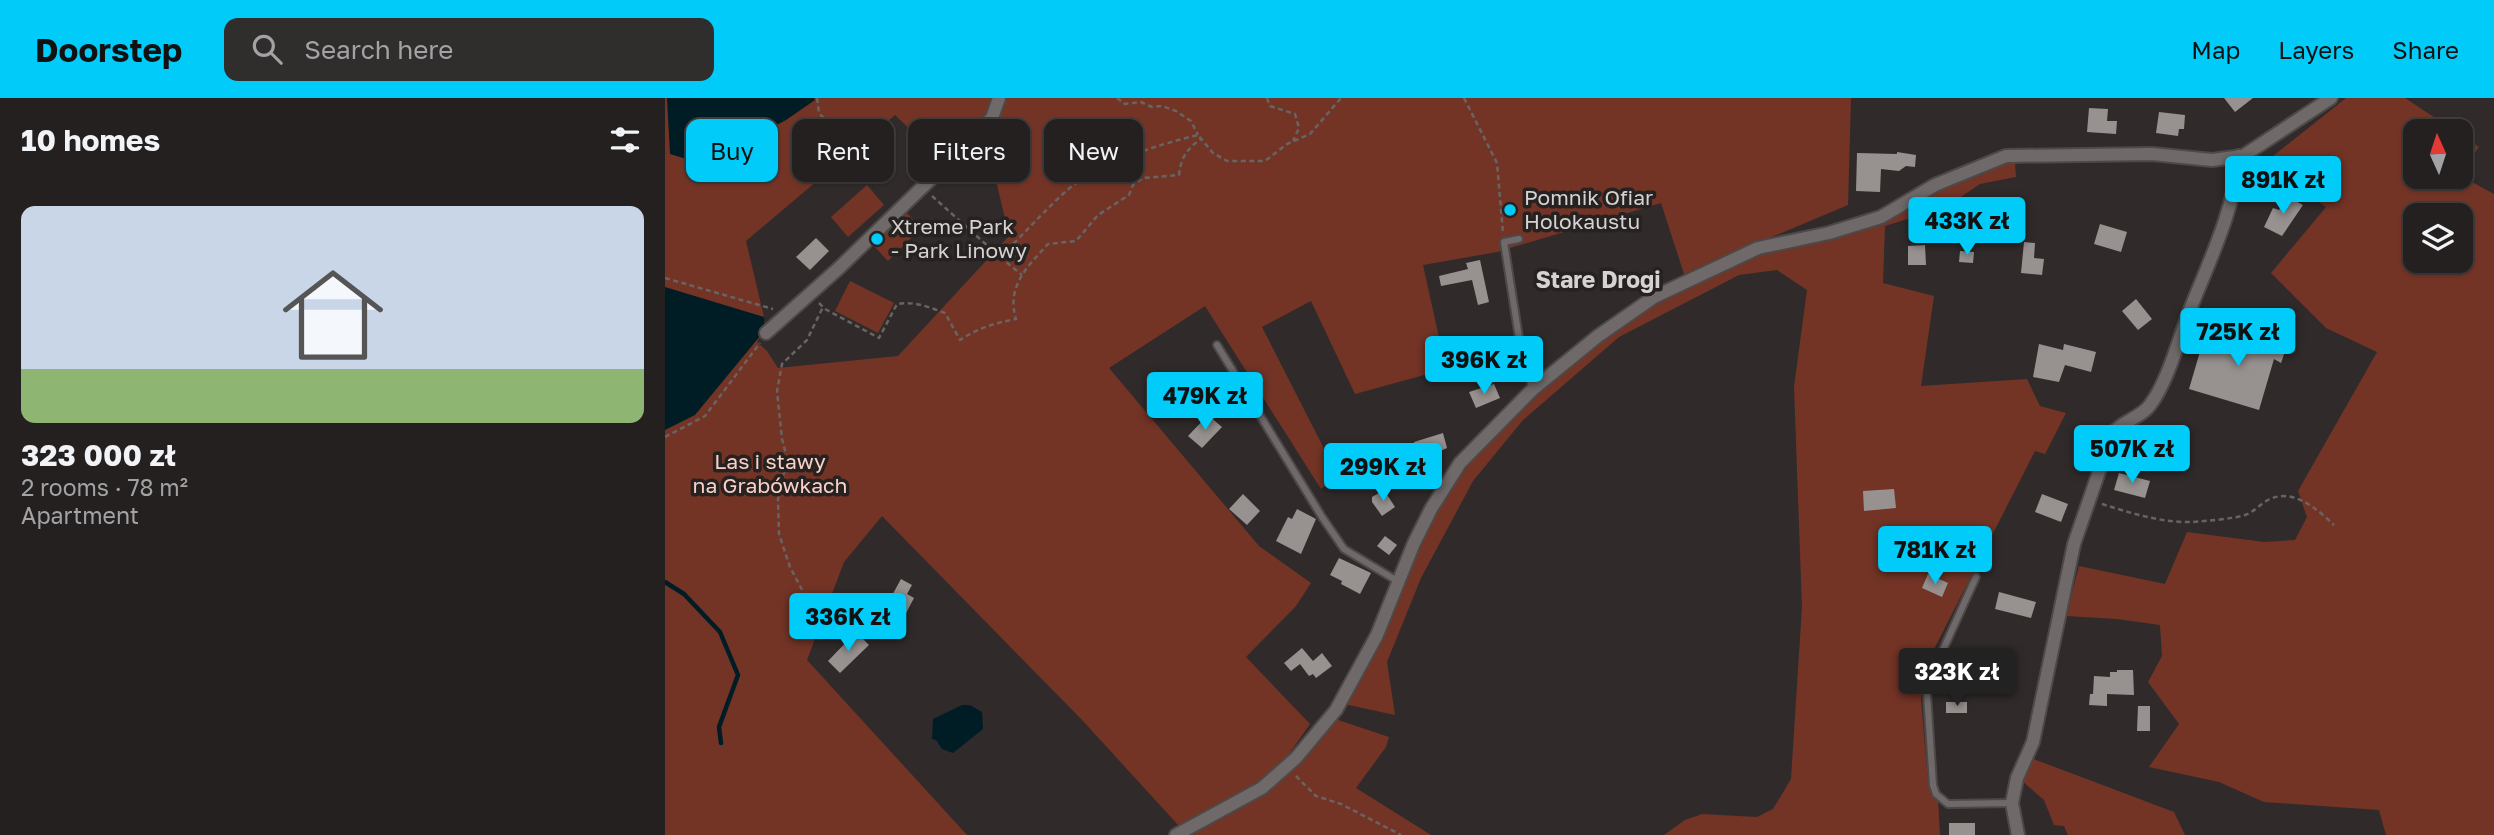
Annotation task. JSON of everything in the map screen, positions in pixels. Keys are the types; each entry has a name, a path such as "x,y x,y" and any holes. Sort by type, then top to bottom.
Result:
{"street":[{"path":"766,333 992,118 999,98"},
{"path":"1176,835 1262,788 1287,766 1336,710 1377,635 1431,509 1460,463 1533,389 1598,336 1654,298 1758,248 1829,233 1881,217 1935,185 2006,156 2152,153 2212,160 2239,156 2331,98"},
{"path":"2018,835 2012,803 2017,778 2033,741 2074,544 2112,434 2119,425 2146,410 2153,402 2172,358 2218,244 2232,198 2239,156"}],"lane":[{"path":"1519,239 1504,242 1522,357 1533,389"},
{"path":"1217,345 1344,550 1399,582"},
{"path":"1976,577 1938,661 1927,694 1933,785 1936,794 1948,804 2012,803"}],"path":[{"path":"817,98 818,113 883,183"},
{"path":"1117,98 1125,104 1141,102 1152,107 1162,106 1176,111 1191,121 1199,137 1213,153 1227,160 1265,161 1292,142 1310,134 1341,98"},
{"path":"1125,104 1129,98"},
{"path":"1268,98 1270,106 1295,114 1299,128 1292,142"},
{"path":"1464,98 1497,163 1504,242"},
{"path":"1000,257 1067,191 1106,166 1179,139 1199,137"},
{"path":"809,293 823,307 879,338 897,304 905,302 924,305 945,313 960,340 972,331 1016,318 1015,285 1048,244 1076,241 1098,215 1129,195 1133,185 1143,178 1179,175 1180,160 1199,137"},
{"path":"922,187 1022,275"},
{"path":"665,278 787,313"},
{"path":"810,605 790,567 779,534 778,499 787,458 782,439 777,391 782,365 807,340 823,307"},
{"path":"665,437 705,416 766,333"},
{"path":"2089,500 2169,521 2190,522 2249,514 2270,498 2295,498 2310,504 2334,524"},
{"path":"1287,766 1316,796 1341,804 1401,835"}],"green space":[{"name":"Las i stawy na Grabówkach","path":"665,98 1851,98 1848,205 1684,274 1661,203 1497,252 1423,265 1446,369 1355,394 1311,301 1262,327 1338,476 1321,489 1205,306 1109,368 1259,546 1311,583 1296,606 1246,657 1310,724 1282,764 1244,793 1179,826 1083,721 882,516 844,562 807,660 967,835 665,835","holes":["895,115 908,127 908,119 1030,119 1030,182 996,182 1009,236 898,356 778,368 767,351 757,342 765,330 764,317 746,241 816,182 792,182 792,119 890,119"]},
{"path":"2346,98 2405,98 2437,119 2403,119 2403,189 2473,189 2473,183 2494,194 2494,835 2386,835 2379,810 2264,802 2219,782 2149,767 2179,724 2148,682 2162,656 2160,625 2066,616 2079,566 2165,584 2187,532 2264,542 2295,540 2307,517 2298,491 2377,352 2326,328 2271,273 2326,207 2263,164"},
{"path":"2473,143 2479,147 2473,155"},
{"path":"2015,163 2016,177 1980,184 1946,207 1885,226 1883,283 1934,296 1921,386 2027,379 2040,406 2066,413 2045,454 2035,451 1929,659 1921,699 1928,781 1937,781 1940,835 1664,835 1685,820 1702,814 1757,817 1773,809 1791,779 1802,607 1794,387 1807,290 1777,270 1739,275 1619,337 1523,420 1473,481 1421,578 1387,662 1395,715 1344,704 1377,642 1432,517 1477,453 1507,422 1598,341 1651,307 1711,274 1763,254 1822,241 1994,164"},
{"path":"867,185 884,205 848,237 831,217"},
{"path":"907,213 921,228 888,261 873,245"},
{"path":"850,281 894,303 878,333 835,311"},
{"path":"1335,719 1389,737 1386,747 1356,788 1431,835 1192,835 1295,769"},
{"path":"2031,758 2174,812 2185,835 2068,835 2064,826 2054,825 2044,800 2022,781"}],"water":[{"path":"667,98 815,100 778,124 778,119 686,119 686,159 670,154"},
{"path":"665,287 764,317 765,330 695,415 665,430"},
{"path":"962,705 970,705 982,712 983,729 953,753 942,749 936,740 932,739 933,719"}],"building":[{"path":"2224,98 2253,98 2235,112"},
{"path":"2089,108 2108,109 2107,121 2117,121 2116,134 2087,132"},
{"path":"2159,112 2185,115 2184,129 2179,129 2178,136 2156,133"},
{"path":"1897,152 1916,155 1915,167 1906,166 1899,171 1881,169 1880,192 1856,191 1857,153"},
{"path":"2286,196 2303,205 2282,236 2264,227 2273,208 2279,210"},
{"path":"2100,224 2127,232 2121,252 2094,244"},
{"path":"816,238 829,251 810,270 796,257"},
{"path":"2024,242 2035,243 2034,258 2044,259 2042,275 2021,273"},
{"path":"1925,245 1926,265 1908,265 1908,246"},
{"path":"1960,251 1974,252 1973,263 1959,262"},
{"path":"1480,260 1489,302 1478,305 1472,280 1441,286 1439,276 1468,269 1466,263"},
{"path":"2136,299 2152,319 2138,330 2122,311"},
{"path":"2249,326 2289,340 2281,363 2274,359 2259,410 2189,389 2204,338 2241,349"},
{"path":"2039,344 2063,350 2064,344 2096,352 2091,372 2065,365 2059,382 2033,377"},
{"path":"1494,384 1500,398 1476,408 1469,392"},
{"path":"1208,415 1222,427 1202,448 1188,436"},
{"path":"1443,433 1447,448 1433,454 1434,458 1412,465 1414,469 1402,474 1395,456 1415,448 1414,442"},
{"path":"2119,473 2150,481 2145,498 2114,490"},
{"path":"1894,489 1896,508 1864,511 1863,491"},
{"path":"1384,490 1395,507 1382,516 1372,502 1372,497"},
{"path":"1243,494 1260,511 1247,525 1229,509"},
{"path":"2042,494 2068,504 2061,522 2035,512"},
{"path":"1297,509 1316,519 1301,554 1276,541 1288,517 1292,519"},
{"path":"1385,536 1397,545 1389,555 1377,546"},
{"path":"1339,558 1371,573 1360,594 1330,575"},
{"path":"1928,574 1948,583 1942,597 1922,588"},
{"path":"901,579 912,585 907,594 914,598 895,634 872,632"},
{"path":"1999,592 2036,602 2031,618 1995,609"},
{"path":"853,635 862,638 869,645 840,673 828,661"},
{"path":"1302,648 1313,661 1322,653 1332,666 1316,678 1313,674 1309,676 1300,664 1291,671 1284,663"},
{"path":"1976,666 1995,667 1994,691 1975,690"},
{"path":"2133,670 2134,695 2107,694 2107,706 2089,705 2094,676 2110,677 2110,672"},
{"path":"1946,702 1967,702 1967,713 1946,713"},
{"path":"2138,706 2150,706 2150,731 2137,731"},
{"path":"1949,823 1975,823 1975,835 1949,835"}],"waterway":[{"path":"665,582 684,594 720,632 738,675 719,727 721,743"}],"place":[{"name":"Pomnik Ofiar Holokaustu","path":"1510,210"},
{"name":"Xtreme Park - Park Linowy","path":"877,239"}],"district":[{"name":"Stare Drogi","path":"1598,280"}]}
